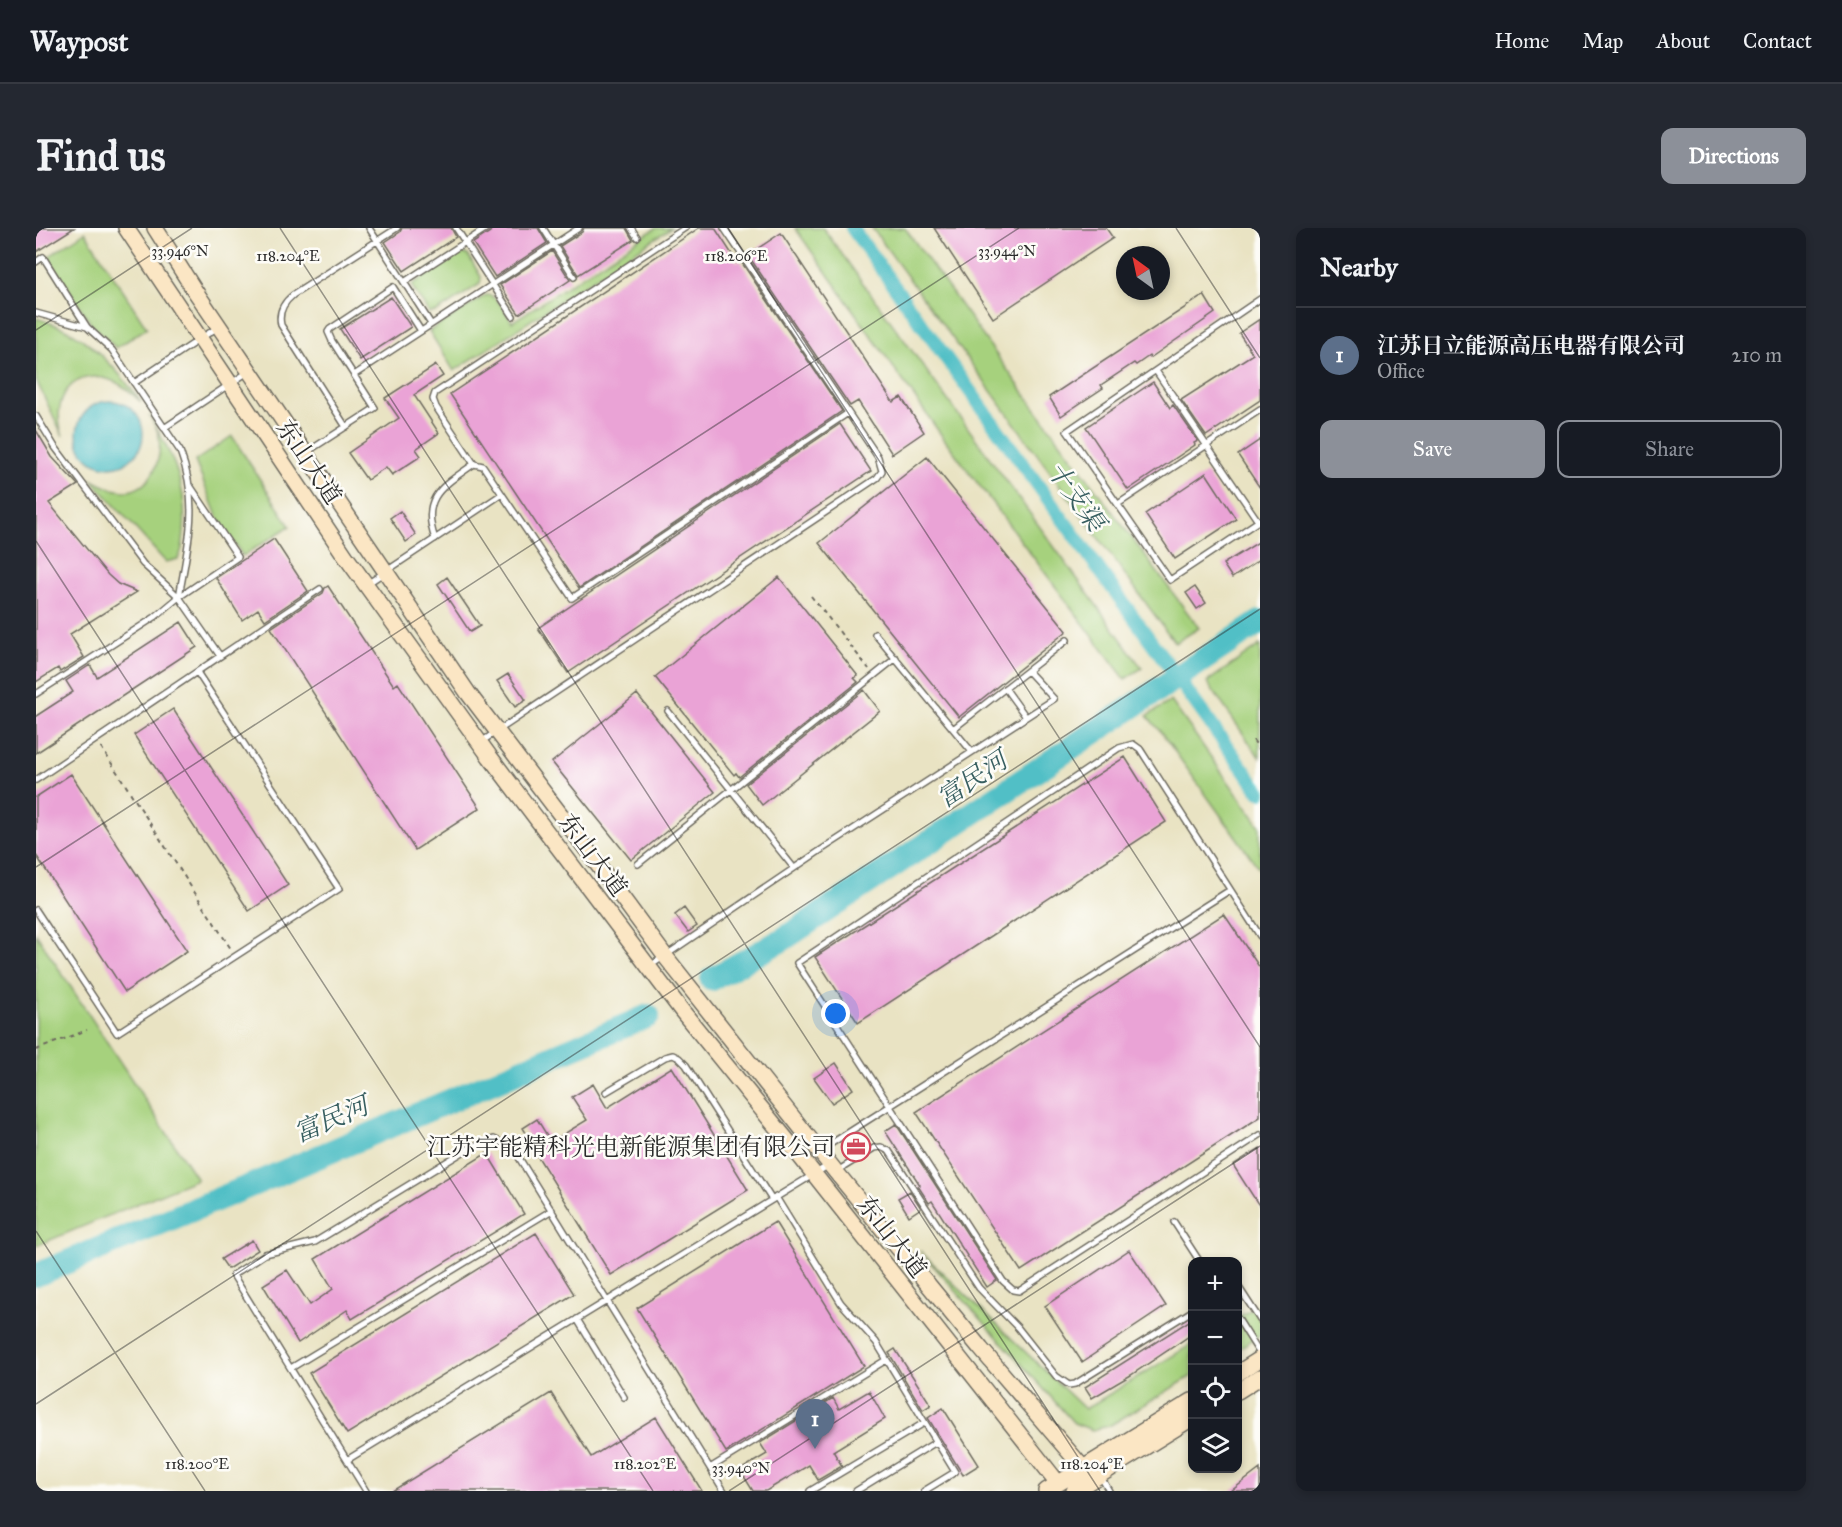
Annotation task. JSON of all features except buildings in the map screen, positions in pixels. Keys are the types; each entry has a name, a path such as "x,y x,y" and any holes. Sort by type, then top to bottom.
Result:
{"main road":[{"name":"东山大道","path":"126,228 366,585 480,743 648,967 814,1174 1052,1487"},
{"name":"东山大道","path":"155,228 468,693 665,956 833,1168 981,1349 1091,1469"},
{"path":"1242,1370 1260,1359"},
{"path":"1242,1388 1260,1377"},
{"path":"1074,1491 1091,1469 1188,1404"},
{"path":"1052,1487 1188,1421"}],"lane":[{"path":"369,228 431,324"},
{"path":"346,427 281,325 280,313 287,300 397,228"},
{"path":"456,228 513,316"},
{"path":"404,282 487,228"},
{"path":"543,228 574,277"},
{"path":"354,375 579,228"},
{"path":"631,228 637,237"},
{"path":"685,228 435,393 433,399 474,464 483,466 572,598 848,413"},
{"path":"480,743 876,478 882,471 878,457 724,228"},
{"path":"36,262 43,257 87,327 112,350 180,451 191,487 192,525 179,597"},
{"path":"306,453 375,408 328,332 334,324 393,287 421,331"},
{"path":"1156,371 1259,520 1170,580 1067,431 1260,299"},
{"path":"36,313 87,327"},
{"path":"134,383 219,326"},
{"path":"164,428 250,371"},
{"path":"1118,504 1260,410"},
{"path":"36,416 55,447 143,564 179,597 220,656"},
{"path":"435,539 429,513 432,502 449,481 474,464"},
{"path":"36,694 155,617 179,597 238,557 191,487"},
{"path":"366,585 502,494"},
{"path":"36,780 320,589"},
{"path":"875,634 972,752"},
{"path":"953,729 1067,640"},
{"path":"638,864 896,658"},
{"path":"648,967 794,868 1054,699 1028,671"},
{"path":"36,910 117,1033 339,890 198,672"},
{"path":"1005,688 1026,717"},
{"path":"668,711 794,868"},
{"path":"1260,936 1140,749 1133,744 1119,747 797,963 1003,1281 1013,1290 1019,1290 1260,1135"},
{"path":"820,1151 1230,890"},
{"path":"606,1092 665,1057 673,1055 686,1065 841,1303 876,1342 955,1472 924,1491"},
{"path":"366,1491 233,1275 265,1254 315,1242 471,1147 494,1139 513,1148 724,1491"},
{"path":"347,1460 814,1174 833,1168 874,1148 881,1147 888,1151 979,1288 1018,1328 1056,1376 1069,1385 1075,1384 1188,1313"},
{"path":"291,1368 552,1210"},
{"path":"1174,1222 1197,1257"},
{"path":"1242,1292 1260,1320"},
{"path":"577,1319 624,1397"},
{"path":"1242,1325 1260,1354"},
{"path":"710,1468 886,1360"},
{"path":"810,1491 924,1423"},
{"path":"856,1491 936,1442"},
{"path":"1091,1469 1110,1491"}],"path":[{"path":"811,596 874,675"},
{"path":"96,740 236,956"},
{"path":"1253,740 1260,750"},
{"path":"36,1050 87,1030"}],"green space":[{"path":"656,228 671,228 454,371 429,331 486,295 498,301 512,322"},
{"path":"795,228 823,228 1142,668 1125,679 942,436"},
{"path":"872,228 905,228 1032,404 1199,628 1175,643"},
{"path":"85,232 147,328 116,348 91,324 48,257"},
{"path":"461,253 468,255 481,277 480,284 437,312 429,313 412,286"},
{"path":"36,318 63,328 86,342 116,370 141,402 126,388 115,382 101,378 77,381 63,397 60,422 63,436 36,380"},
{"path":"155,425 177,470 185,515 181,553 178,559 166,562 91,479 121,491 143,485 153,472 159,455 159,437"},
{"path":"232,436 290,526 243,556 219,521 195,461"},
{"path":"1260,645 1260,758 1207,682"},
{"path":"1171,701 1260,826 1260,870 1147,716"},
{"path":"36,934 197,1179 36,1246"},
{"path":"920,1251 1085,1409 1188,1346 1188,1378 1109,1426 1092,1430 1074,1423"},
{"path":"1260,1304 1260,1335 1242,1346 1242,1315"}],"water":[{"path":"110,401 122,404 133,411 140,422 143,434 140,446 133,457 122,464 110,467 98,464 87,457 80,446 77,434 80,422 87,411 98,404"}],"waterway":[{"name":"十支渠","path":"852,228 1260,792"},
{"name":"富民河","path":"712,979 782,940 1260,622"},
{"name":"富民河","path":"36,1275 648,1016"}],"place":[{"name":"江苏宇能精科光电新能源集团有限公司","path":"856,1147"},
{"name":"江苏日立能源高压电器有限公司","path":"815,1449"}]}
